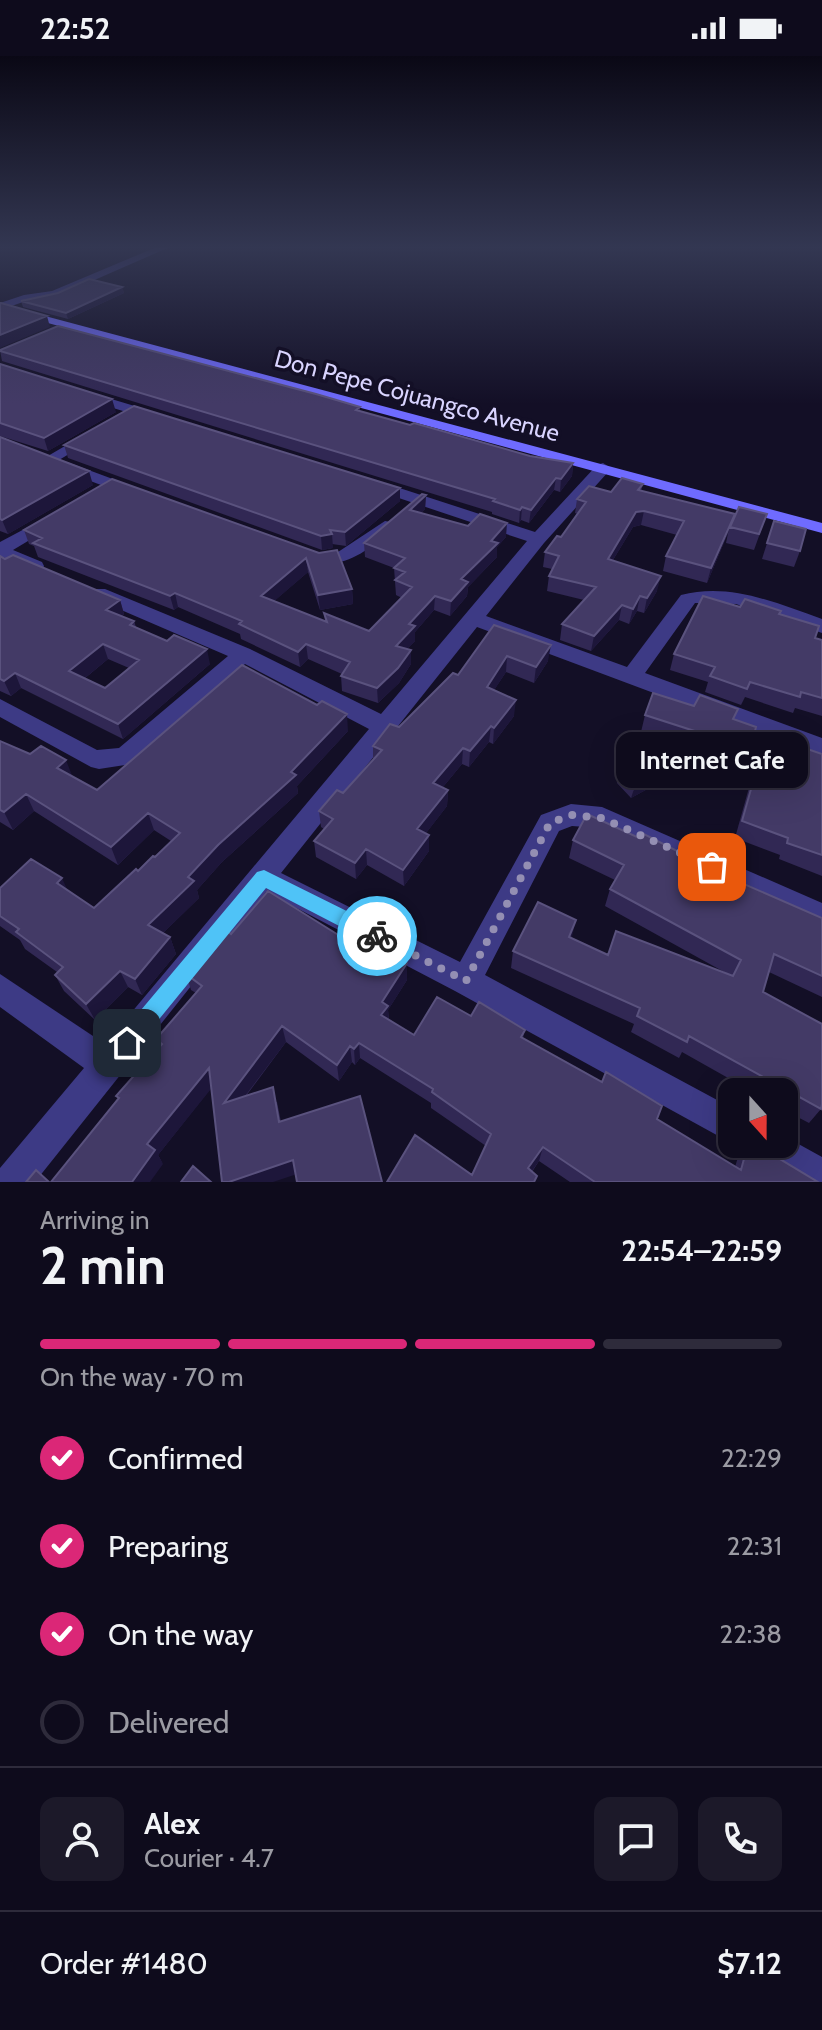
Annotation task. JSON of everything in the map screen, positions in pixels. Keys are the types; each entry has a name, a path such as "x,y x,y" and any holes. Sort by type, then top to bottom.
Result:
{"street":[{"path":"2,309 23,299"},
{"name":"Don Pepe Cojuangco Avenue","path":"2,309 822,528"},
{"path":"43,337 72,326"},
{"path":"75,392 174,423"},
{"path":"134,410 42,458 142,495"},
{"path":"12,1182 264,878 538,539 603,468"},
{"path":"359,480 538,539"},
{"path":"87,499 112,484"},
{"path":"306,553 330,559 353,554 418,498"},
{"path":"0,550 62,513"},
{"path":"0,550 57,575"},
{"path":"86,587 243,654 384,726"},
{"path":"631,677 688,599 703,593 722,595 822,626"},
{"path":"475,619 822,747"},
{"path":"0,707 99,760 125,756 243,654"},
{"path":"466,981 550,823 571,815 602,818 822,917"},
{"path":"264,878 466,981 718,1119"},
{"path":"0,989 108,1066"},
{"path":"789,1158 822,1176"}],"building":[{"path":"32,299 97,299 66,313 21,301"},
{"path":"1,303 47,316 0,335"},
{"path":"58,326 316,394 360,407 356,410 410,425 414,423 530,456 573,463 561,479 556,478 531,510 522,507 520,510 493,501 495,499 0,351"},
{"path":"0,364 112,399 44,438 0,423"},
{"path":"134,406 400,488 345,532 330,530 332,534 321,536 64,445"},
{"path":"0,437 89,471 2,520"},
{"path":"622,478 643,484 638,490 735,514 711,568 666,556 684,521 644,511 636,512 608,559 661,576 647,598 640,596 633,609 622,605 594,636 562,624 596,587 549,576 559,556 545,552 557,536 561,537 586,502 577,499 589,486 611,492"},
{"path":"112,479 319,553 337,550 352,589 318,595 306,558 261,596 327,622 324,613 369,631 412,587 395,580 405,572 394,568 405,558 364,543 422,494 426,495 410,510 468,526 480,514 507,523 491,541 498,543 461,579 468,582 451,601 435,596 409,624 415,626 396,646 411,650 377,688 341,676 350,662 306,644 298,652 239,624 242,621 175,593 170,596 33,543 42,538 24,530"},
{"path":"739,507 767,514 759,534 730,527"},
{"path":"774,521 806,529 800,551 767,543"},
{"path":"13,555 120,600 106,610 134,621 130,625 167,641 174,635 207,649 118,724 15,673 4,681 0,679 0,556 5,559","holes":["103,644 139,660 105,688 69,671"]},
{"path":"703,596 740,607 745,599 781,611 779,614 819,626 815,638 822,640 822,698 801,692 800,697 750,682 747,689 710,676 715,667 674,654"},
{"path":"494,625 551,645 536,667 507,656 487,687 516,700 494,728 491,726 470,751 463,748 433,783 448,790 417,829 429,835 403,870 366,849 355,863 314,841 333,819 319,811 337,790 343,793 382,750 373,746 390,724 399,727 453,673 458,675"},
{"path":"242,665 317,705 322,701 347,714 291,772 296,775 218,845 188,877 194,881 148,925 170,937 135,979 120,971 86,1004 55,975 63,967 0,916 0,888 31,859 62,878 57,883 94,908 180,833 148,813 111,847 26,794 4,812 0,810 0,741 30,754 41,746 66,760 57,768 97,790"},
{"path":"653,693 694,706 700,695 738,709 733,719 756,727 755,731 822,754 822,855 787,843 788,838 742,821 757,768 706,750 710,736 645,715"},
{"path":"641,763 656,778 634,789 619,774"},
{"path":"587,814 639,838 642,833 742,890 744,884 822,918 822,976 774,954 763,992 822,1024 821,1109 798,1096 798,1078 765,1078 689,1036 687,1042 637,1016 640,1008 513,951 538,902 576,920 569,937 608,955 616,931 733,976 741,960 610,889 624,865 573,840"},
{"path":"268,891 348,941 354,933 407,963 382,1002 388,1006 381,1015 414,1035 437,997 471,1016 479,1002 525,1030 521,1037 602,1082 606,1072 662,1106 657,1119 718,1158 741,1170 744,1158 778,1158 818,1182 595,1182 543,1147 528,1168 537,1176 534,1182 387,1182 415,1135 472,1175 491,1134 432,1092 433,1089 359,1043 354,1049 350,1046 337,1065 282,1026 224,1103 273,1087 279,1122 360,1096 382,1182 297,1182 293,1160 222,1182 209,1068 147,1144 155,1150 132,1182 51,1182 119,1098 116,1096 162,1044 156,1039 202,986 186,974 226,930 231,934"},
{"path":"193,1166 211,1182 181,1182"},
{"path":"36,1170 49,1182 26,1182"}],"way so far":[{"path":"377,936 466,981 550,823 560,817 585,814 602,818 712,867"}],"place":[{"name":"Internet Cafe","path":"712,867"}],"route":[{"path":"127,1043 264,878 377,936"}]}
